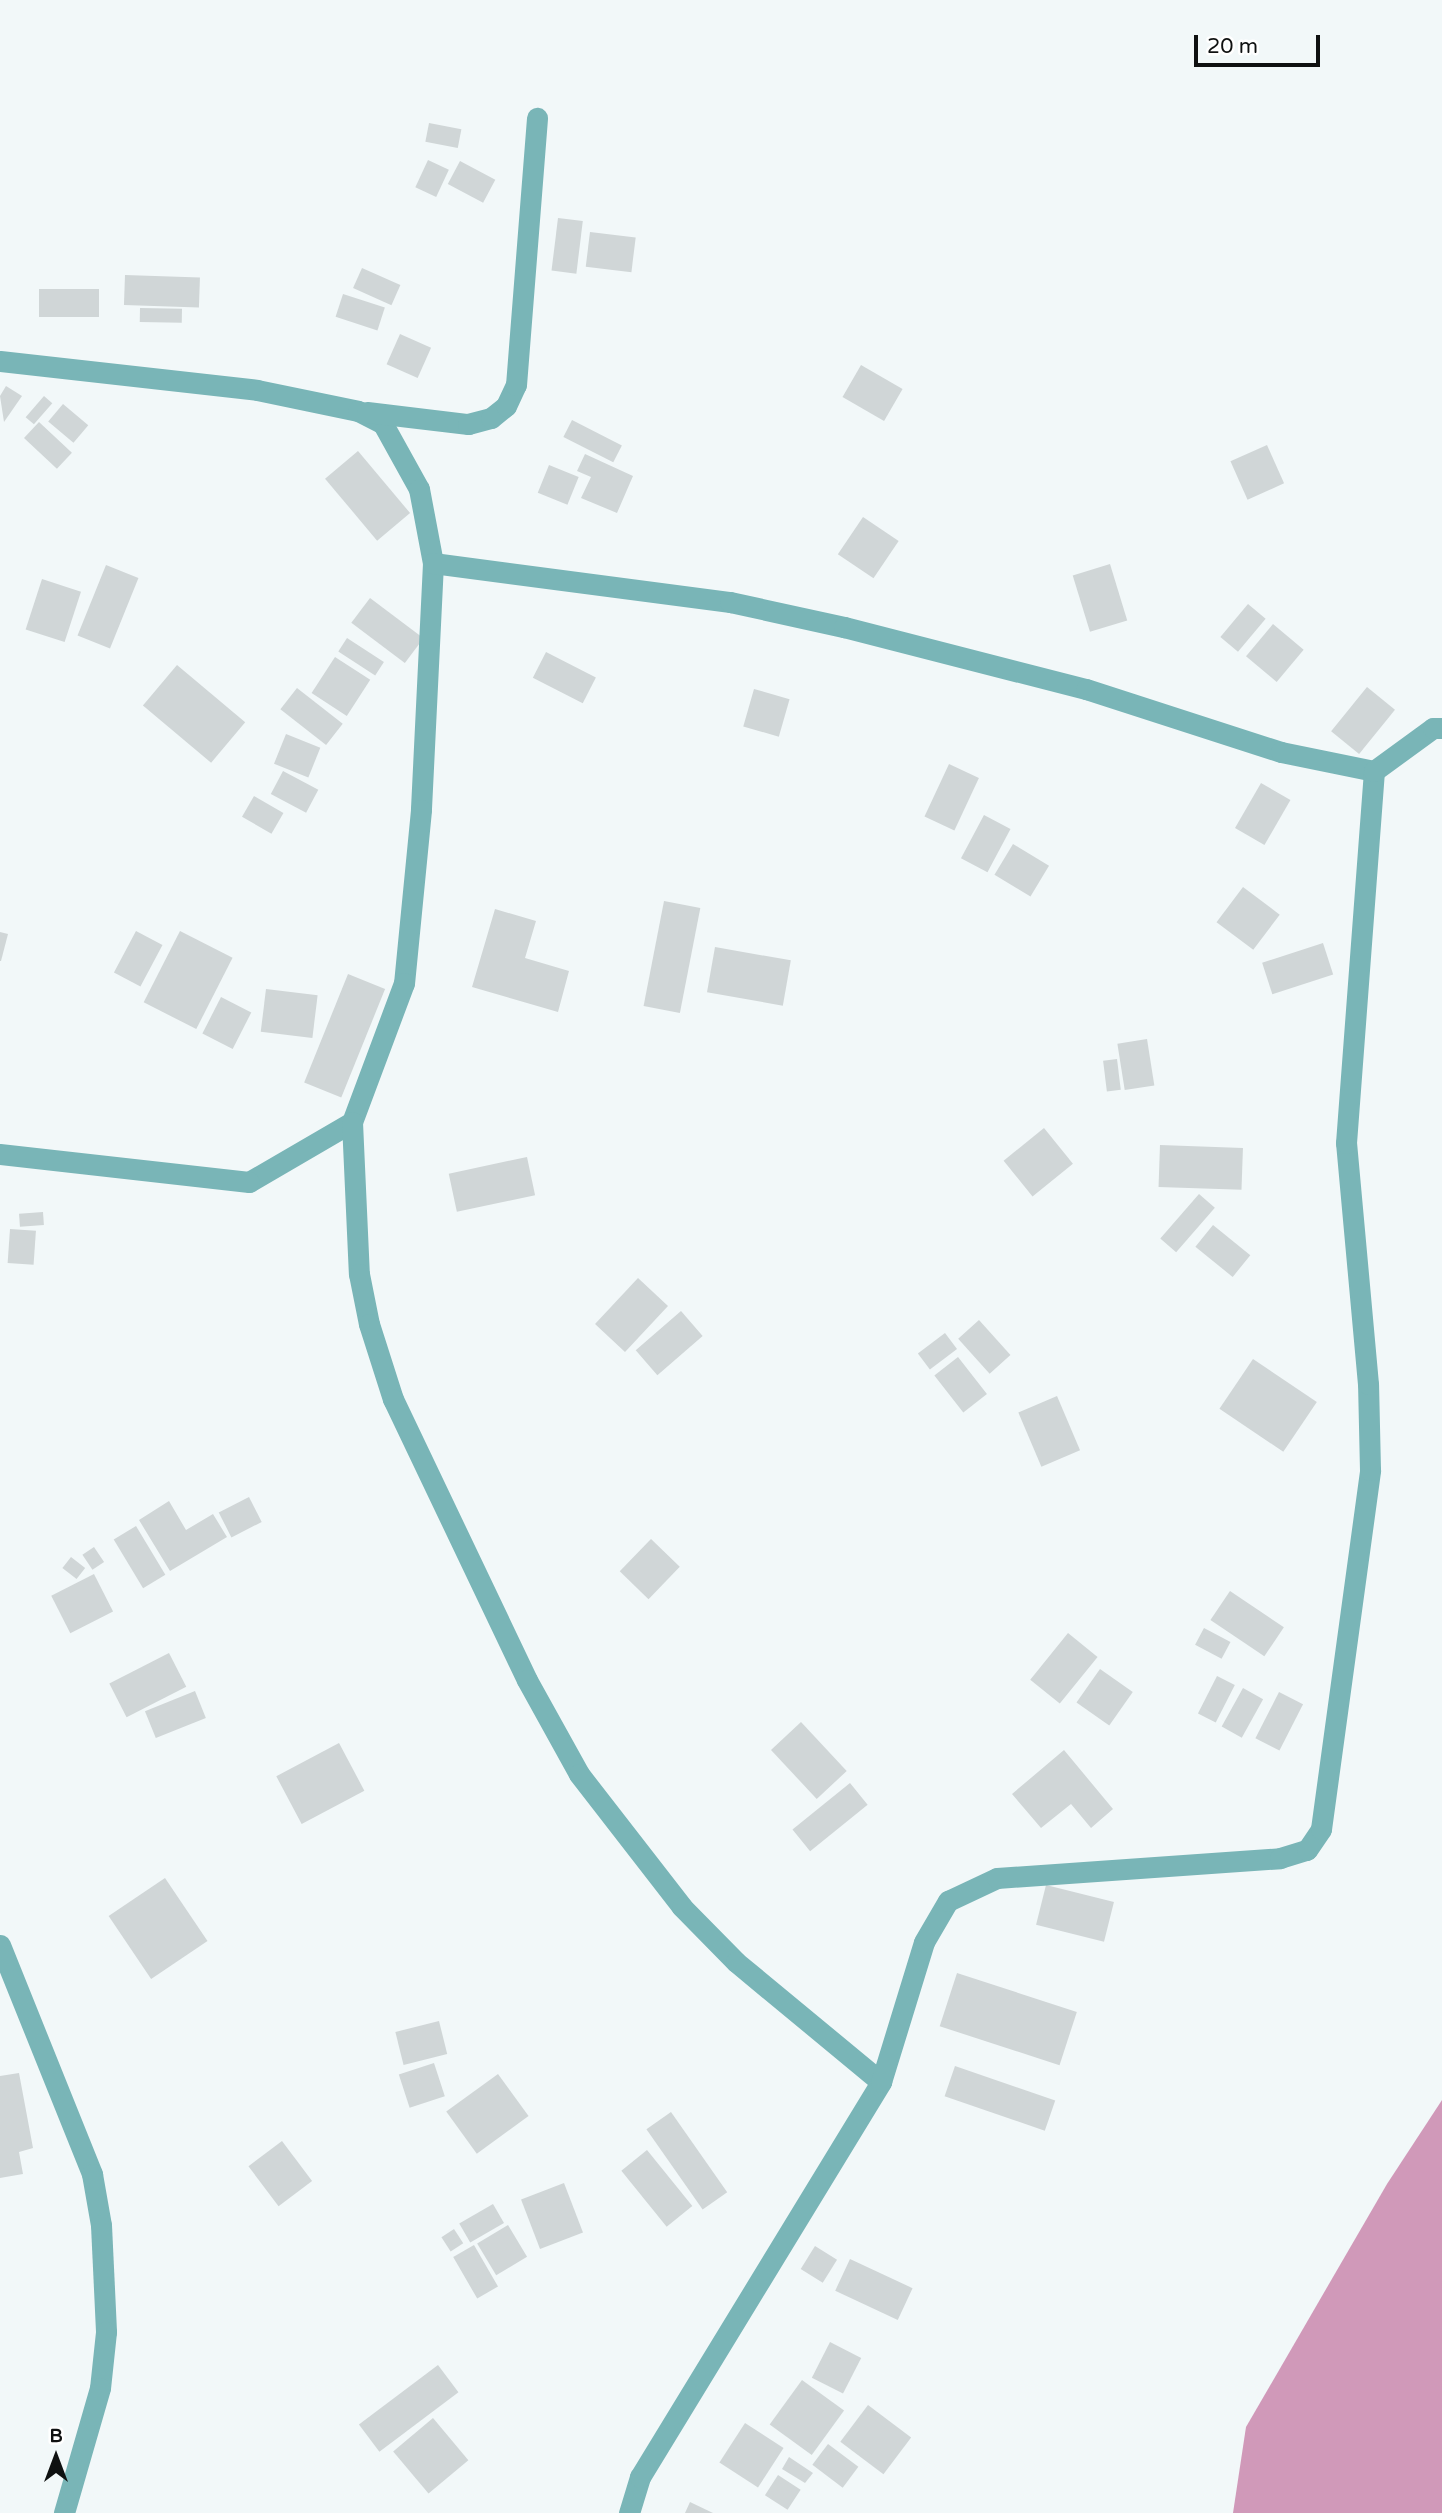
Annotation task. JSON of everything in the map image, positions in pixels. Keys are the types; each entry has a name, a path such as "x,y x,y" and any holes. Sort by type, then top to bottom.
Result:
{"street":[{"path":"0,361 257,390 358,411 468,424 491,418 506,405 516,385 537,118"},
{"path":"358,411 383,424 419,489 433,563 421,810 404,983 352,1122 359,1274 369,1325 393,1399 527,1680 579,1773 682,1907 736,1962 881,2082"},
{"path":"433,563 730,602 844,626 1086,689 1281,752 1374,771 1433,728 1442,728"},
{"path":"629,2513 640,2477 881,2082 924,1942 948,1902 997,1878 1280,1858 1307,1850 1321,1829 1370,1470 1368,1384 1346,1143 1374,771"},
{"path":"0,1154 248,1182 352,1122"},
{"path":"0,1945 92,2174 101,2225 106,2332 100,2388 64,2513"}],"shaded area":[{"path":"1442,2100 1442,2513 1233,2513 1246,2427 1387,2184"}],"building":[{"path":"429,123 461,129 458,148 425,142"},
{"path":"428,160 449,170 436,197 415,187"},
{"path":"460,161 495,180 483,203 448,184"},
{"path":"558,218 583,221 576,274 552,271"},
{"path":"590,232 636,238 631,272 586,267"},
{"path":"362,268 400,285 391,305 353,288"},
{"path":"125,275 200,278 199,308 124,305"},
{"path":"39,289 99,289 99,317 39,317"},
{"path":"343,294 385,308 377,330 336,317"},
{"path":"140,308 182,309 182,323 140,322"},
{"path":"400,334 431,348 418,378 387,364"},
{"path":"861,365 903,389 884,421 842,397"},
{"path":"6,386 22,396 4,422 0,396"},
{"path":"44,396 52,403 34,424 26,417"},
{"path":"63,404 88,425 73,443 48,422"},
{"path":"572,420 622,445 613,462 563,437"},
{"path":"39,422 72,453 57,469 24,438"},
{"path":"1267,445 1284,483 1248,500 1230,461"},
{"path":"358,451 410,513 377,541 325,479"},
{"path":"585,454 633,476 617,513 581,498 591,477 577,471"},
{"path":"549,465 579,477 567,505 538,493"},
{"path":"863,517 899,541 873,578 838,554"},
{"path":"1110,564 1127,620 1090,632 1073,575"},
{"path":"106,565 138,578 110,649 78,635"},
{"path":"42,579 81,592 65,642 26,629"},
{"path":"370,598 424,638 405,663 351,623"},
{"path":"1248,604 1266,619 1238,652 1220,637"},
{"path":"1273,624 1304,650 1277,682 1246,656"},
{"path":"347,638 384,662 375,675 338,651"},
{"path":"546,652 596,677 583,703 533,678"},
{"path":"335,657 370,680 347,716 312,693"},
{"path":"177,665 245,722 211,763 143,706"},
{"path":"1367,687 1395,710 1359,754 1331,731"},
{"path":"297,688 343,724 326,745 280,709"},
{"path":"754,689 790,699 779,737 743,726"},
{"path":"286,734 320,748 308,778 274,764"},
{"path":"949,764 979,778 954,831 924,817"},
{"path":"283,771 318,790 306,813 271,794"},
{"path":"1261,783 1290,800 1264,845 1235,828"},
{"path":"254,796 283,813 271,834 242,817"},
{"path":"984,815 1010,829 987,872 961,858"},
{"path":"1013,844 1049,866 1030,896 994,875"},
{"path":"1243,887 1280,915 1253,950 1217,922"},
{"path":"664,901 700,908 680,1013 644,1006"},
{"path":"495,909 536,921 525,958 569,971 558,1012 472,987"},
{"path":"136,931 162,945 140,987 114,972"},
{"path":"180,931 233,958 196,1029 144,1002"},
{"path":"0,932 8,934 1,961 0,961"},
{"path":"1323,943 1333,974 1272,994 1262,963"},
{"path":"715,947 791,960 783,1006 707,992"},
{"path":"348,974 385,989 341,1097 304,1082"},
{"path":"266,989 318,995 312,1038 261,1032"},
{"path":"221,997 251,1012 233,1049 202,1034"},
{"path":"1147,1039 1154,1085 1125,1090 1117,1044"},
{"path":"1117,1059 1121,1090 1107,1091 1103,1061"},
{"path":"1044,1128 1073,1164 1033,1196 1004,1161"},
{"path":"1160,1145 1243,1148 1241,1190 1159,1187"},
{"path":"527,1157 535,1195 457,1212 449,1174"},
{"path":"1199,1194 1215,1208 1176,1252 1160,1239"},
{"path":"43,1212 44,1225 20,1227 19,1214"},
{"path":"1213,1225 1250,1255 1233,1277 1195,1247"},
{"path":"10,1229 36,1231 34,1265 8,1263"},
{"path":"638,1278 668,1306 625,1352 595,1324"},
{"path":"681,1311 703,1336 657,1375 636,1350"},
{"path":"979,1320 1010,1355 990,1374 958,1339"},
{"path":"945,1333 957,1349 930,1369 918,1353"},
{"path":"958,1357 987,1394 963,1413 934,1375"},
{"path":"1253,1359 1317,1402 1283,1452 1219,1409"},
{"path":"1057,1396 1080,1450 1041,1467 1018,1412"},
{"path":"249,1497 262,1522 231,1537 219,1512"},
{"path":"169,1501 186,1530 213,1514 227,1537 170,1571 139,1520"},
{"path":"136,1526 165,1575 143,1588 114,1539"},
{"path":"651,1539 680,1567 649,1599 620,1571"},
{"path":"94,1547 104,1562 92,1570 82,1555"},
{"path":"71,1557 85,1568 77,1579 62,1568"},
{"path":"94,1574 113,1611 70,1633 51,1596"},
{"path":"1230,1591 1284,1627 1264,1656 1210,1620"},
{"path":"1204,1628 1230,1642 1222,1659 1195,1645"},
{"path":"1068,1633 1098,1657 1060,1704 1030,1680"},
{"path":"169,1653 186,1687 127,1717 109,1683"},
{"path":"1100,1669 1133,1692 1109,1726 1076,1703"},
{"path":"1217,1676 1235,1685 1216,1723 1198,1713"},
{"path":"1243,1688 1263,1699 1242,1738 1222,1726"},
{"path":"195,1691 206,1718 156,1738 145,1711"},
{"path":"1279,1692 1303,1704 1279,1751 1255,1738"},
{"path":"801,1722 847,1771 817,1799 771,1750"},
{"path":"339,1743 364,1791 302,1824 276,1776"},
{"path":"1064,1750 1113,1809 1091,1828 1071,1804 1041,1828 1012,1794"},
{"path":"850,1783 868,1805 810,1851 792,1830"},
{"path":"165,1878 207,1941 151,1979 109,1916"},
{"path":"1046,1885 1114,1902 1104,1942 1036,1925"},
{"path":"957,1973 1077,2012 1060,2065 940,2026"},
{"path":"439,2021 447,2054 404,2065 395,2032"},
{"path":"434,2063 445,2096 410,2108 399,2074"},
{"path":"955,2066 1055,2101 1045,2131 945,2096"},
{"path":"19,2073 33,2148 19,2152 23,2174 0,2178 0,2076"},
{"path":"498,2074 529,2116 477,2154 446,2112"},
{"path":"671,2112 727,2192 703,2209 646,2129"},
{"path":"282,2141 312,2181 279,2206 248,2166"},
{"path":"647,2150 692,2206 667,2227 621,2171"},
{"path":"564,2183 583,2232 540,2249 521,2199"},
{"path":"493,2204 504,2223 470,2243 459,2224"},
{"path":"508,2225 527,2257 496,2275 477,2244"},
{"path":"454,2229 463,2243 451,2251 441,2237"},
{"path":"474,2245 498,2287 477,2299 453,2257"},
{"path":"815,2246 837,2260 823,2283 801,2269"},
{"path":"850,2259 913,2288 898,2320 835,2291"},
{"path":"830,2342 861,2358 843,2394 812,2378"},
{"path":"438,2365 458,2392 379,2452 359,2425"},
{"path":"802,2380 844,2411 812,2455 770,2424"},
{"path":"868,2405 911,2437 883,2474 840,2442"},
{"path":"433,2418 468,2460 429,2494 393,2451"},
{"path":"745,2423 784,2448 758,2487 719,2462"},
{"path":"828,2444 858,2467 843,2488 812,2465"},
{"path":"789,2457 813,2473 805,2483 782,2469"},
{"path":"778,2475 801,2490 788,2510 765,2495"},
{"path":"690,2502 713,2513 685,2513"}]}
